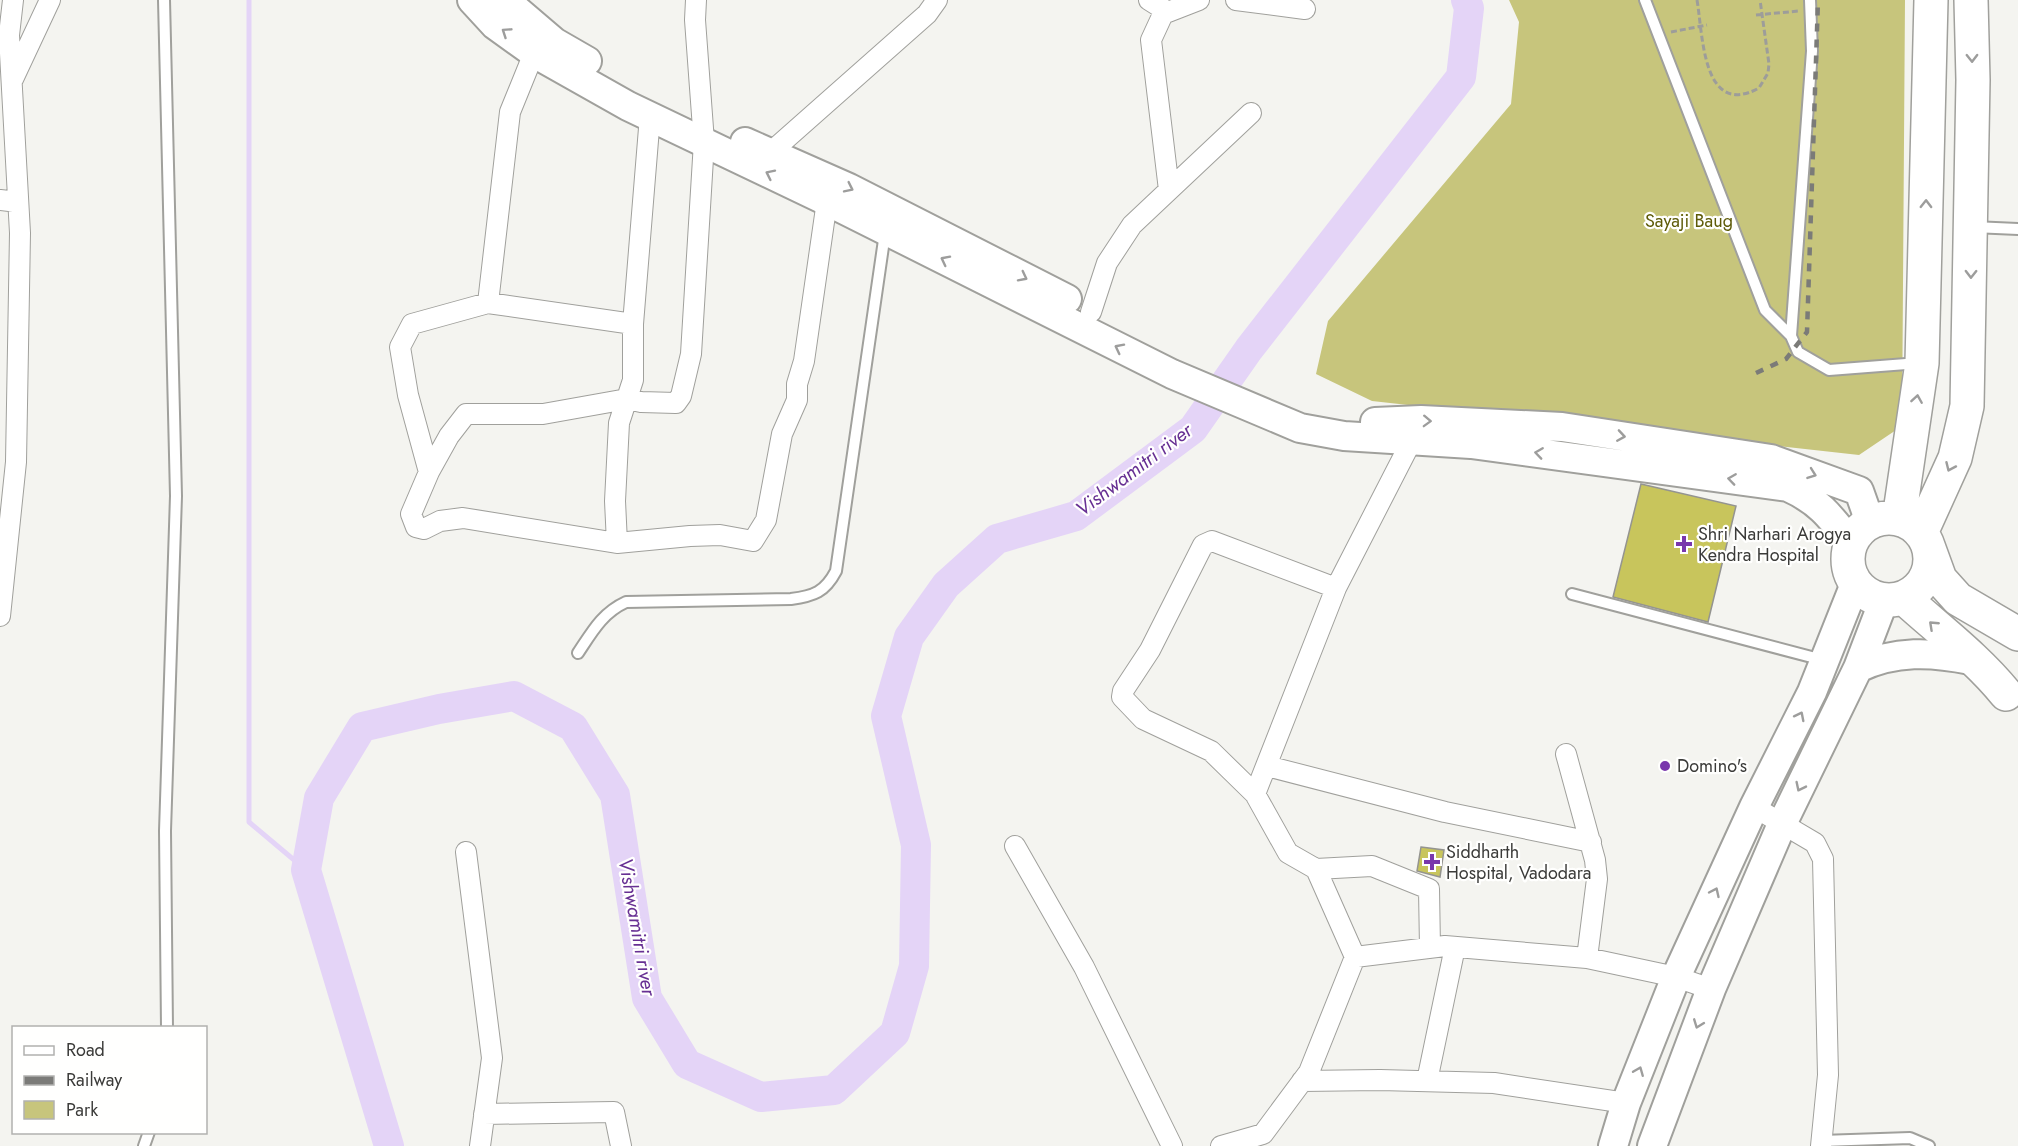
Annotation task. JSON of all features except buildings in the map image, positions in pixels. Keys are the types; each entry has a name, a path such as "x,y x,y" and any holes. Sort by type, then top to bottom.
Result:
{"highway":[{"path":"1894,532 1922,363 1931,0"},
{"path":"1971,0 1971,227 1967,406 1955,458 1894,532 1847,557 1849,571 1855,584 1865,593 1894,599 1987,671 2014,704"},
{"path":"1894,532 1929,570 1915,591 1894,599"},
{"path":"1894,532 1958,599 2018,634"},
{"path":"2014,704 2002,670 2006,660 2018,648"}],"street":[{"path":"0,616 16,462 9,201 12,81 9,35 13,0"},
{"path":"12,81 50,0"},
{"path":"472,0 495,25 534,53 650,116 771,152 849,188 1091,312 1169,362"},
{"path":"505,0 554,42 655,101 703,133 827,201 1169,362 1344,436 1471,444 1788,487 1810,497 1827,512 1894,532"},
{"path":"696,0 703,133 691,354 681,396 676,404 627,399 543,414 466,414 449,436 429,472 411,514 416,527 424,529 440,521 463,518 617,543 720,535 753,541 766,520 782,434 797,400 797,384 804,361 827,201"},
{"path":"771,152 927,15 937,0"},
{"path":"1149,0 1168,12"},
{"path":"1169,190 1151,40 1163,14 1199,0"},
{"path":"1236,0 1305,9"},
{"path":"488,303 510,112 534,53"},
{"path":"1091,312 1107,263 1116,245 1132,225 1251,113"},
{"path":"617,543 615,501 619,423 633,380 633,324 650,116"},
{"path":"429,472 408,395 400,347 412,324 488,303 633,324"},
{"path":"1303,420 1355,423 1421,420 1562,427 1771,459 1859,491 1894,532"},
{"path":"1255,794 1336,588 1412,440"},
{"path":"1336,588 1212,541 1203,545 1150,650 1123,691 1122,697 1143,719 1211,751 1255,794 1288,853 1316,869 1372,866 1430,889 1430,948"},
{"path":"1613,1146 1626,1103 1676,978 1754,807 1812,692 1855,584"},
{"path":"1652,1146 1711,989 1782,824 1894,599"},
{"path":"1858,668 1896,655 1918,653 1971,660"},
{"path":"1566,754 1591,842 1597,879 1587,958"},
{"path":"1267,766 1445,812 1591,842"},
{"path":"1754,807 1815,843 1824,859 1828,1076 1821,1144"},
{"path":"1016,846 1084,967 1172,1146"},
{"path":"466,852 492,1058 480,1146"},
{"path":"1221,1146 1263,1140 1309,1072 1355,957 1316,869"},
{"path":"1355,957 1455,947 1587,958 1676,978 1711,989"},
{"path":"1427,1081 1455,947"},
{"path":"1302,1081 1494,1083 1626,1103"},
{"path":"484,1114 614,1112 621,1146"}],"lane":[{"path":"164,0 176,496 165,831 167,1026"},
{"path":"1645,0 1765,310 1791,336 1798,352 1829,370 1922,363"},
{"path":"1791,336 1812,51 1810,5"},
{"path":"1971,227 2018,229"},
{"path":"578,653 598,622 611,608 626,602 791,599 814,596 827,587 836,571 886,230"},
{"path":"1572,594 1823,660"},
{"path":"1821,1144 1910,1138 1929,1146"}],"path":[{"path":"1697,0 1708,73 1715,84 1730,93 1752,92 1759,88 1768,73 1760,0"},
{"path":"1756,15 1810,5"},
{"path":"1658,34 1707,25"}],"green space":[{"name":"Sayaji Baug","path":"1509,0 1905,0 1902,426 1859,455 1372,401 1316,374 1328,321 1511,104 1519,22"}],"waterway":[{"path":"249,0 249,822 306,870"},
{"name":"Vishwamitri river","path":"389,1146 306,870 319,798 362,727 439,709 514,696 573,727 615,795 647,998 687,1064 761,1097 834,1090 895,1033 914,966 916,845 886,716 909,637 946,585 997,539 1076,516 1193,429 1249,349 1461,77 1469,8 1466,0"}],"railway":[{"path":"1756,373 1786,359 1807,332 1818,0"}],"place":[{"name":"Shri Narhari Arogya Kendra Hospital","path":"1684,544"},
{"name":"Domino's","path":"1665,766"},
{"name":"Siddharth Hospital, Vadodara","path":"1432,862"}]}
